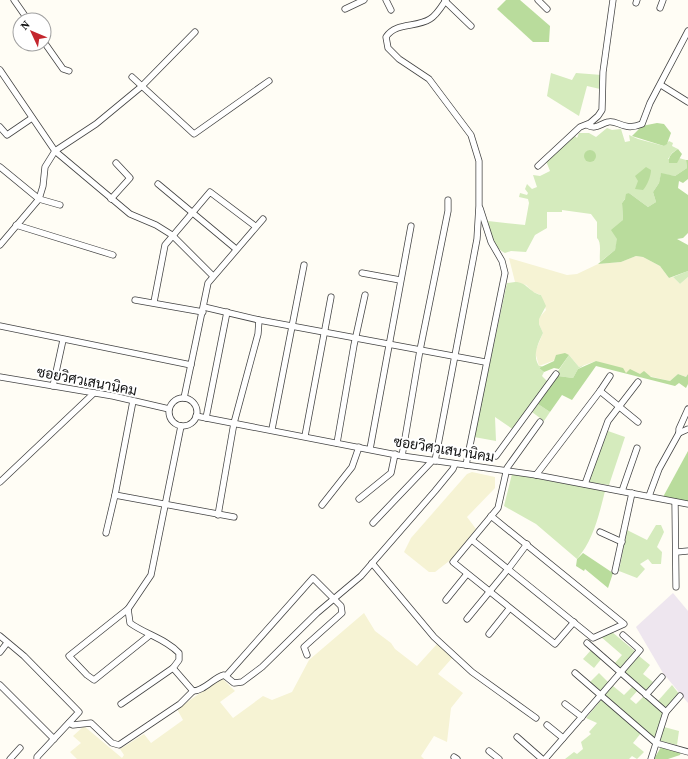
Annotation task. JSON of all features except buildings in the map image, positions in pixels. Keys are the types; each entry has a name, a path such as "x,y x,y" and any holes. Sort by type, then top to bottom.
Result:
{"street":[{"path":"14,0 22,12"},
{"path":"345,9 364,0"},
{"path":"386,0 391,10"},
{"path":"538,0 547,8"},
{"path":"538,166 580,127 588,125 602,110 604,72 613,0"},
{"path":"660,8 663,0"},
{"path":"373,523 434,461 456,356 477,239 480,206 479,161 471,135 429,79 399,59 388,48 386,37 390,32 402,26 430,19 446,1 472,26"},
{"path":"588,125 596,127 612,122 634,128 642,124 688,31"},
{"path":"0,245 39,199 43,186 45,167 55,151 96,124 142,86 195,32"},
{"path":"51,52 63,69 69,72"},
{"path":"1,73 55,151 130,214 156,225 172,235 213,276"},
{"path":"132,77 194,134 269,81"},
{"path":"661,85 688,102"},
{"path":"0,127 7,135 32,118"},
{"path":"111,199 130,178 116,163"},
{"path":"0,167 39,199 60,205"},
{"path":"158,184 192,214 236,249"},
{"path":"154,302 163,250 172,235 212,192 255,226"},
{"path":"402,456 420,350 445,229 448,200"},
{"path":"466,465 505,273 502,261 491,242 480,206"},
{"path":"184,398 208,283 255,226 263,219"},
{"path":"16,225 113,255"},
{"path":"370,449 388,344 411,226"},
{"path":"272,429 304,265"},
{"path":"362,273 400,280"},
{"path":"338,443 365,294"},
{"path":"305,436 331,297"},
{"path":"135,300 227,312 259,320 486,362"},
{"path":"206,418 227,312"},
{"path":"218,515 234,423 258,334 259,320"},
{"path":"0,326 191,365"},
{"path":"54,386 63,340"},
{"path":"496,456 556,374"},
{"path":"536,475 610,376"},
{"name":"ซอยวิศวเสนานิคม","path":"0,377 94,393 169,410"},
{"path":"585,484 608,421 638,382"},
{"path":"600,391 638,422"},
{"path":"0,482 94,393"},
{"path":"184,398 195,404 196,416 190,423 182,426 177,424 171,418 169,410 176,400 184,398"},
{"path":"106,533 115,495 133,401"},
{"path":"680,433 678,429 688,409"},
{"name":"ซอยวิศวเสนานิคม","path":"196,416 272,429 402,456 536,475 688,504"},
{"path":"540,422 508,465 498,508 453,562 509,609 555,644 574,622"},
{"path":"150,635 94,680 87,675 69,656 128,609 151,575 182,426"},
{"path":"649,496 659,469 680,433 688,429"},
{"path":"322,505 352,467 359,447"},
{"path":"622,491 636,448"},
{"path":"359,499 391,473 395,454"},
{"path":"226,676 234,683 242,682 361,576 435,491 453,469 454,464"},
{"path":"615,571 632,493"},
{"path":"115,495 234,517"},
{"path":"675,502 677,552 676,587"},
{"path":"472,540 509,568 593,638 624,624 491,516"},
{"path":"600,532 622,542"},
{"path":"466,619 527,544"},
{"path":"677,552 688,551"},
{"path":"372,563 434,637 472,672 536,718"},
{"path":"446,600 467,574"},
{"path":"69,723 73,725 91,723 112,743 120,746 180,704 193,691 201,689 221,676 226,676 310,579 313,578 341,606 342,612 304,647 307,655"},
{"path":"120,704 174,668 179,660 179,653 174,647 150,635 130,622 128,609"},
{"path":"489,634 509,609"},
{"path":"0,636 24,656 79,712 37,757 37,759"},
{"path":"545,759 640,650 623,636"},
{"path":"0,652 7,643"},
{"path":"587,643 666,712"},
{"path":"174,668 193,691"},
{"path":"575,673 656,743 688,752"},
{"path":"646,695 662,677"},
{"path":"0,686 54,739"},
{"path":"651,759 666,712 680,696"},
{"path":"566,704 582,717"},
{"path":"547,725 564,738"},
{"path":"517,737 542,759"},
{"path":"10,759 20,748"},
{"path":"489,751 499,759"}],"shaded area":[{"path":"636,256 643,257 660,266 669,278 673,277 680,284 688,277 688,374 686,377 678,374 670,381 640,374 626,373 596,361 579,367 569,355 539,366 535,352 543,333 539,324 539,318 546,310 541,295 533,292 526,285 515,282 509,258 567,275 577,274 598,264 621,262"},
{"path":"472,472 495,477 495,488 467,517 476,529 453,558 435,572 429,572 404,552 411,538 467,474"},
{"path":"673,593 688,611 688,703 663,673 636,627"},
{"path":"364,613 375,631 417,666 437,644 453,657 438,674 463,693 451,708 447,742 434,736 421,756 424,759 77,759 70,752 81,743 73,736 84,726 122,758 124,755 120,749 144,734 151,743 183,720 177,709 222,678 235,691 220,702 233,718 263,696 272,700 292,692 309,660"}],"green space":[{"path":"506,0 520,0 550,26 549,42 533,42 497,9"},
{"path":"551,73 572,80 576,73 602,75 600,89 587,86 579,116 547,96"},
{"path":"657,123 664,124 671,133 667,144 664,146 632,136 642,126"},
{"path":"607,128 612,130 621,129 625,142 630,141 629,135 664,146 669,141 673,143 672,146 678,149 672,153 668,159 679,158 686,160 687,168 675,176 661,174 659,183 653,192 656,202 648,207 629,193 622,203 623,220 615,250 600,262 600,245 597,238 597,222 591,214 562,210 562,212 547,212 547,228 535,235 526,252 511,251 505,253 497,247 488,221 525,225 529,203 528,199 519,197 520,193 527,195 528,193 525,189 527,184 532,189 537,187 533,175 540,176 550,171 546,161 575,136 577,138 579,133 589,133 596,137"},
{"path":"678,149 682,154 677,163 669,163 669,158"},
{"path":"590,150 594,152 596,156 594,160 590,162 586,160 584,156 586,152"},
{"path":"686,160 688,160 688,179 683,183 679,181 678,188 688,195 688,233 683,238 677,239 688,245 688,271 669,278 660,266 643,257 636,256 621,262 598,264 615,250 617,239 611,230 623,220 622,203 626,194 629,193 648,207 656,202 653,192 659,183 661,173 675,176 687,168"},
{"path":"646,167 651,170 647,183 643,190 635,189 638,181 635,176"},
{"path":"688,271 688,277 680,284 673,277"},
{"path":"515,282 523,284 537,294 541,295 546,306 539,319 539,324 543,333 536,350 536,358 539,366 543,366 539,368 544,372 542,376 547,381 556,374 514,430 495,417 496,441 474,437 507,283"},
{"path":"565,353 569,355 559,369 554,368 544,372 539,368 554,361 556,355"},
{"path":"569,355 579,367 584,365 578,369 573,378 558,376 556,374"},
{"path":"596,361 623,368 626,373 630,369 640,374 644,371 651,377 670,381 678,374 686,377 688,374 688,384 686,388 679,383 675,386 596,366 572,400 562,395 550,412 538,404 558,376 573,378 578,369"},
{"path":"538,404 550,412 544,421 532,412"},
{"path":"608,431 625,437 609,485 588,482"},
{"path":"688,451 688,502 663,497"},
{"path":"512,474 605,491 598,518 591,536 583,552 577,559 536,524 504,506"},
{"path":"656,525 661,525 664,532 657,547 662,552 661,564 652,564 648,559 640,564 645,569 637,578 619,571 627,530 647,540"},
{"path":"583,553 613,573 608,588 585,569 584,571 576,566 577,559"},
{"path":"612,632 636,652 620,670 614,664 622,655 600,636"},
{"path":"592,649 602,658 594,668 583,659"},
{"path":"639,656 650,665 643,674 653,682 646,691 624,673"},
{"path":"599,673 608,682 601,691 590,682"},
{"path":"672,685 680,695 666,709 657,702"},
{"path":"613,686 624,695 633,686 638,690 630,699 636,704 645,695 664,713 655,740 605,695"},
{"path":"602,699 641,733 633,743 644,752 637,759 632,756 629,759 565,759 574,752 577,754 583,749 581,742 591,734 589,732 597,723 586,718"},
{"path":"664,727 679,731 677,745 660,741"},
{"path":"661,747 681,752 680,755 668,759 654,759"}]}
